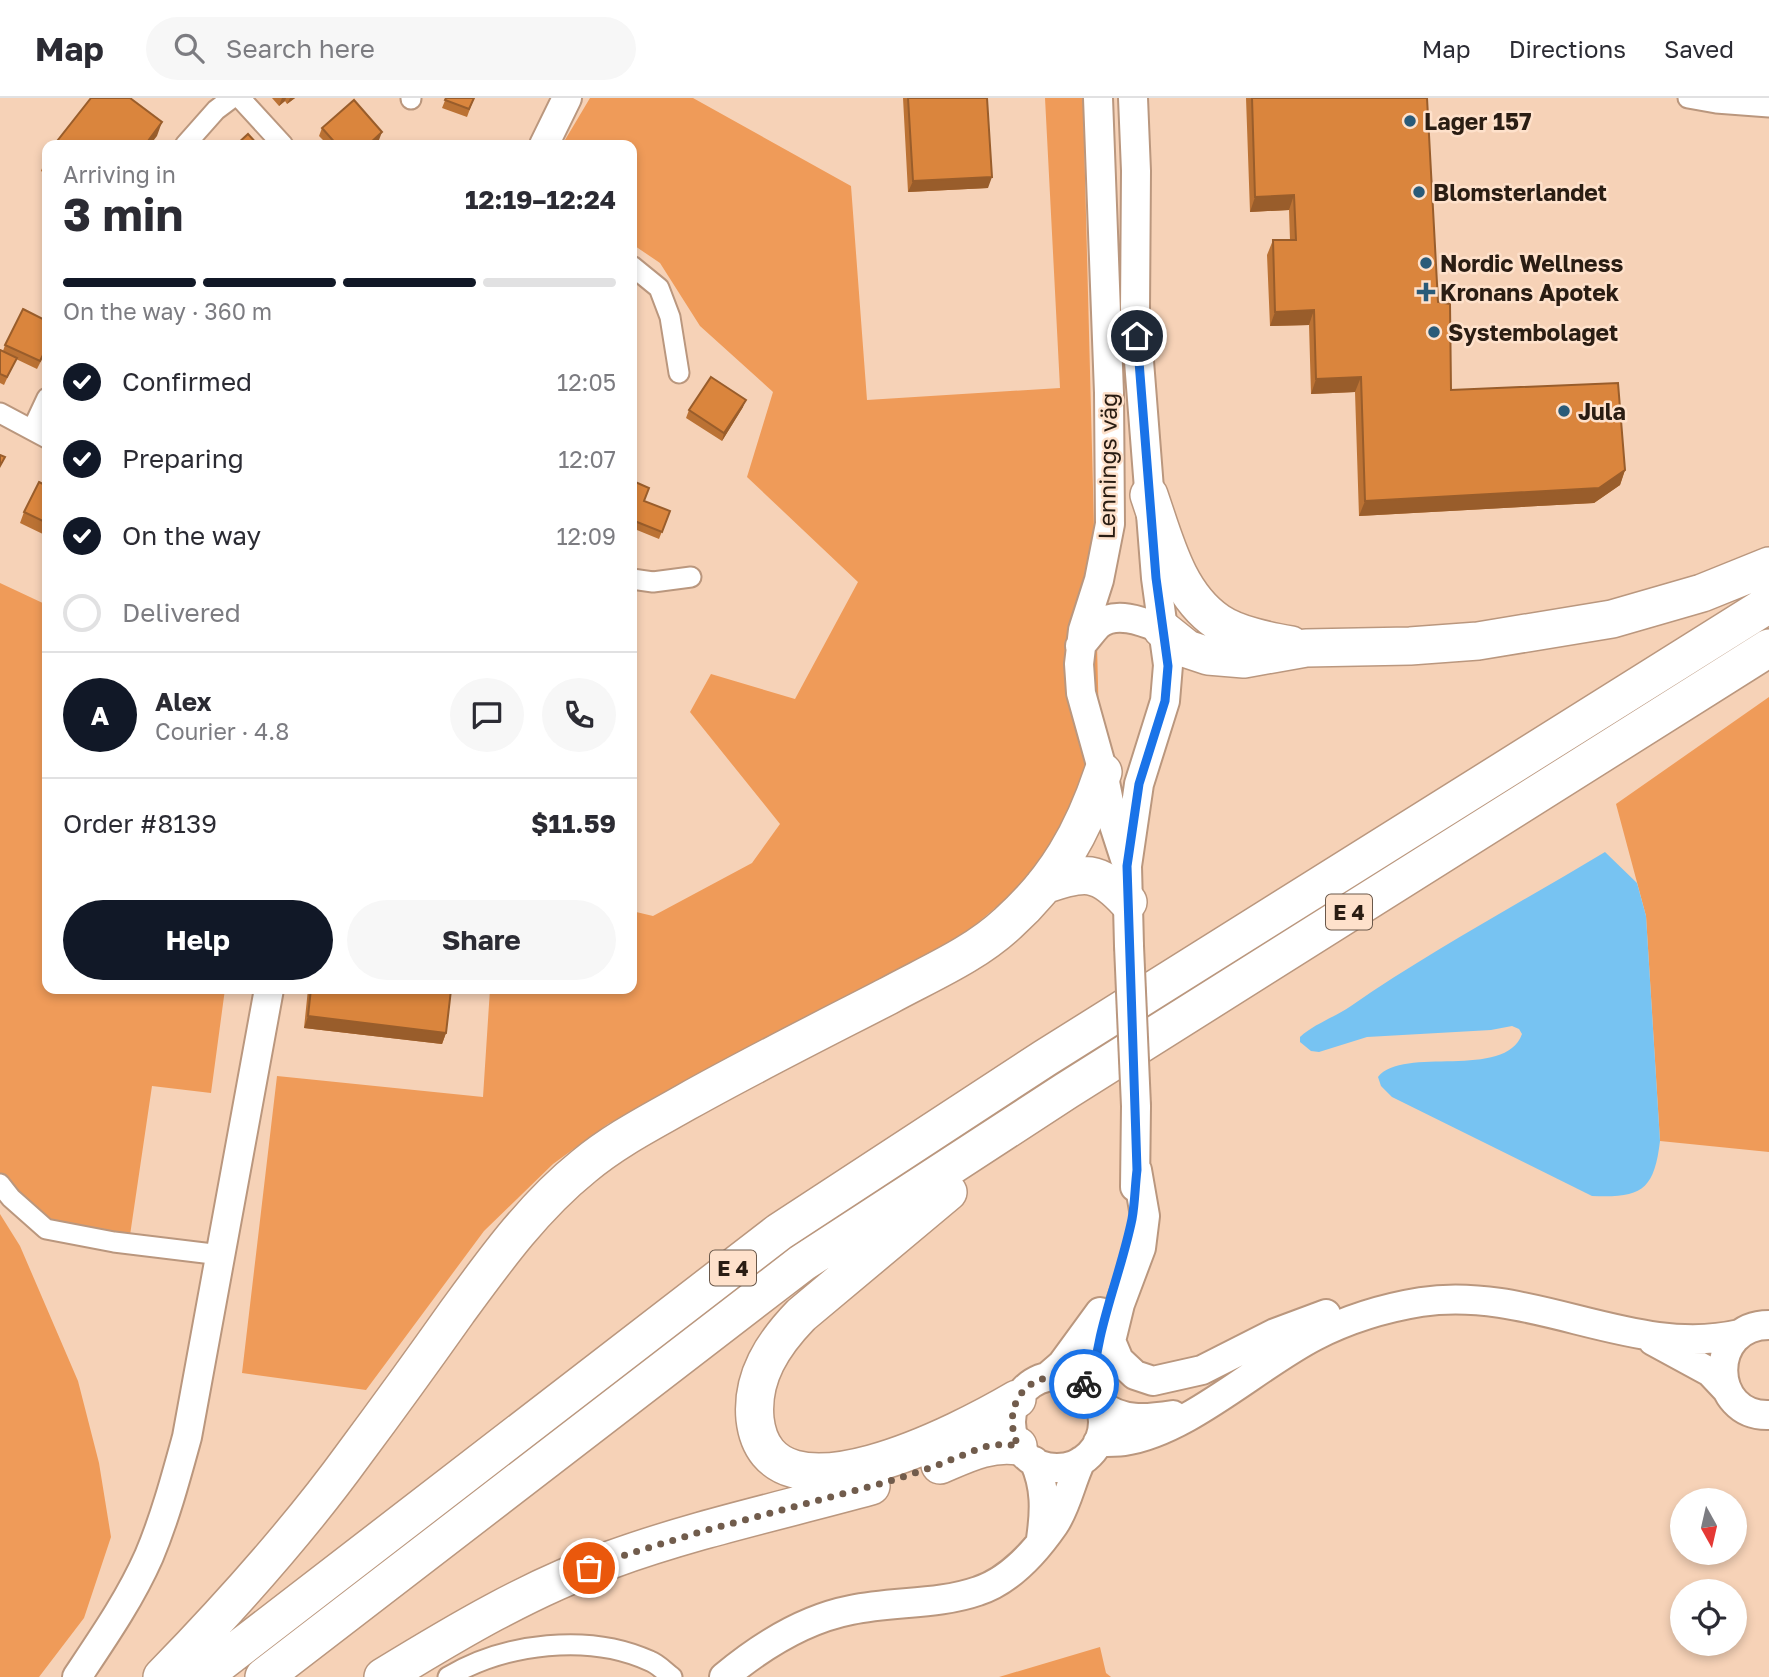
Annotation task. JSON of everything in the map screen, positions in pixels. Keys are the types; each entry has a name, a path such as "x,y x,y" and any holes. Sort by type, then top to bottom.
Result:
{"highway":[{"path":"1149,495 1171,559 1192,600 1220,624 1262,639 1306,648"},
{"path":"1162,629 1187,649 1208,656 1244,659 1306,648 1410,646 1478,641 1612,620 1702,593 1769,566"},
{"name":"E 4","path":"202,1677 779,1232 1045,1058 1769,604"},
{"name":"E 4","path":"264,1677 802,1263 1066,1091 1769,648"},
{"path":"162,1677 266,1566 305,1519 505,1245 546,1200 584,1166 625,1136 979,946 1008,923 1044,885 1087,818 1103,772"},
{"path":"1044,885 1079,875 1096,877 1111,883 1128,902"},
{"path":"1017,1399 971,1425 901,1454 831,1473 814,1474 783,1464 770,1453 762,1440 755,1413 756,1391 763,1367 793,1324 1066,1091"},
{"path":"383,1677 495,1612 609,1560 700,1532 887,1482 983,1447 1003,1444 1026,1453"}],"main road":[{"path":"546,140 567,98"},
{"name":"Lennings väg","path":"1098,98 1109,393 1110,524 1099,580 1090,603 1080,646 1079,664 1081,693 1103,772 1113,822 1127,866"},
{"name":"Lennings väg","path":"1127,866 1139,784 1165,701 1168,666 1149,495 1135,310 1136,172 1133,98"},
{"path":"1080,646 1101,623 1117,618 1141,620 1162,629"},
{"path":"724,1677 761,1649 789,1633 828,1617 849,1610 960,1597 981,1591 1004,1578 1041,1542 1055,1524 1089,1451 1102,1430 1102,1417 1096,1399 1096,1355 1132,1217 1137,1170 1127,866"},
{"path":"77,1677 111,1627 148,1557 170,1498 187,1437 268,994"},
{"path":"1137,1170 1145,1216 1141,1248 1111,1341 1119,1360 1135,1375 1153,1381 1202,1370 1275,1333 1353,1304 1455,1299 1504,1303 1553,1312 1646,1336 1691,1340 1716,1339 1758,1322"},
{"path":"1041,1542 1044,1498 1042,1478 1011,1423 1017,1399 1025,1389 1047,1377 1062,1364 1109,1297"},
{"path":"1026,1453 1057,1467 1070,1466 1089,1451 1151,1434 1193,1412 1313,1336 1353,1319 1422,1302"},
{"path":"1726,1389 1723,1377 1726,1353 1732,1342 1758,1322"},
{"path":"1646,1336 1710,1372 1735,1402 1749,1411 1769,1415"},
{"path":"1047,1377 1072,1378 1084,1384 1111,1414 1135,1418 1193,1412"}],"street":[{"path":"189,140 216,110 232,98"},
{"path":"240,98 278,140"},
{"path":"1688,98 1729,105 1769,107"},
{"path":"637,270 659,288 670,317 679,373"},
{"path":"0,413 39,434"},
{"path":"637,580 653,582 691,576"},
{"path":"0,1184 11,1198 46,1229 114,1242 220,1255"},
{"path":"448,1677 488,1659 523,1650 594,1646 622,1650 653,1662 671,1677"}],"shaded area":[{"path":"590,98 693,98 851,186 867,400 1060,388 1045,98 1083,98 1099,723 1063,830 1014,892 974,926 932,953 608,1124 553,1164 484,1231 366,1390 242,1373 277,1076 483,1097 490,994 637,994 637,912 653,916 752,863 780,824 690,712 711,674 795,699 858,582 747,477 773,392 700,326 660,263 637,247 637,140 565,140"},
{"path":"0,583 42,603 42,994 224,994 211,1093 152,1086 129,1242 46,1229 0,1184"},
{"path":"1769,697 1769,1152 1660,1141 1646,916 1616,804"},
{"path":"0,1214 20,1246 78,1381 99,1463 111,1537 84,1618 39,1677 0,1677"},
{"path":"1100,1647 1106,1673 1111,1677 999,1677"}],"water":[{"path":"1605,852 1637,883 1646,916 1660,1141 1654,1171 1642,1188 1622,1195 1592,1196 1392,1097 1381,1086 1378,1077 1391,1068 1409,1063 1476,1060 1496,1056 1512,1048 1522,1034 1512,1026 1491,1030 1367,1037 1319,1052 1311,1051 1300,1042 1300,1037 1312,1028"}],"building":[{"path":"91,98 130,98 162,122 149,140 58,140"},
{"path":"474,98 469,109 445,100"},
{"path":"908,98 987,98 992,177 913,181"},
{"path":"1252,98 1427,98 1438,302 1450,304 1451,390 1618,383 1625,470 1599,488 1365,501 1361,377 1316,379 1314,310 1275,312 1273,240 1296,240 1294,195 1255,197"},
{"path":"354,100 382,132 373,140 333,140 322,128"},
{"path":"248,134 253,140 241,140"},
{"path":"23,309 42,318 40,361 5,345"},
{"path":"0,350 17,358 7,377 0,374"},
{"path":"711,377 746,400 724,433 689,410"},
{"path":"39,482 42,484 42,521 24,512"},
{"path":"637,483 649,488 644,501 670,511 662,532 637,522"},
{"path":"310,994 451,994 446,1033 308,1016"}],"way so far":[{"path":"589,1568 700,1532 887,1482 983,1447 1003,1444 1018,1446 1011,1423 1017,1399 1025,1389 1035,1381 1047,1377 1072,1378 1084,1384"}],"place":[{"name":"Lager 157","path":"1410,121"},
{"name":"Blomsterlandet","path":"1419,192"},
{"name":"Nordic Wellness","path":"1426,263"},
{"name":"Kronans Apotek","path":"1426,292"},
{"name":"Systembolaget","path":"1434,332"},
{"name":"Jula","path":"1564,411"}],"route":[{"path":"1084,1384 1093,1393 1096,1355 1132,1217 1137,1170 1127,866 1139,784 1165,701 1168,666 1156,578 1143,440 1137,336"}]}
